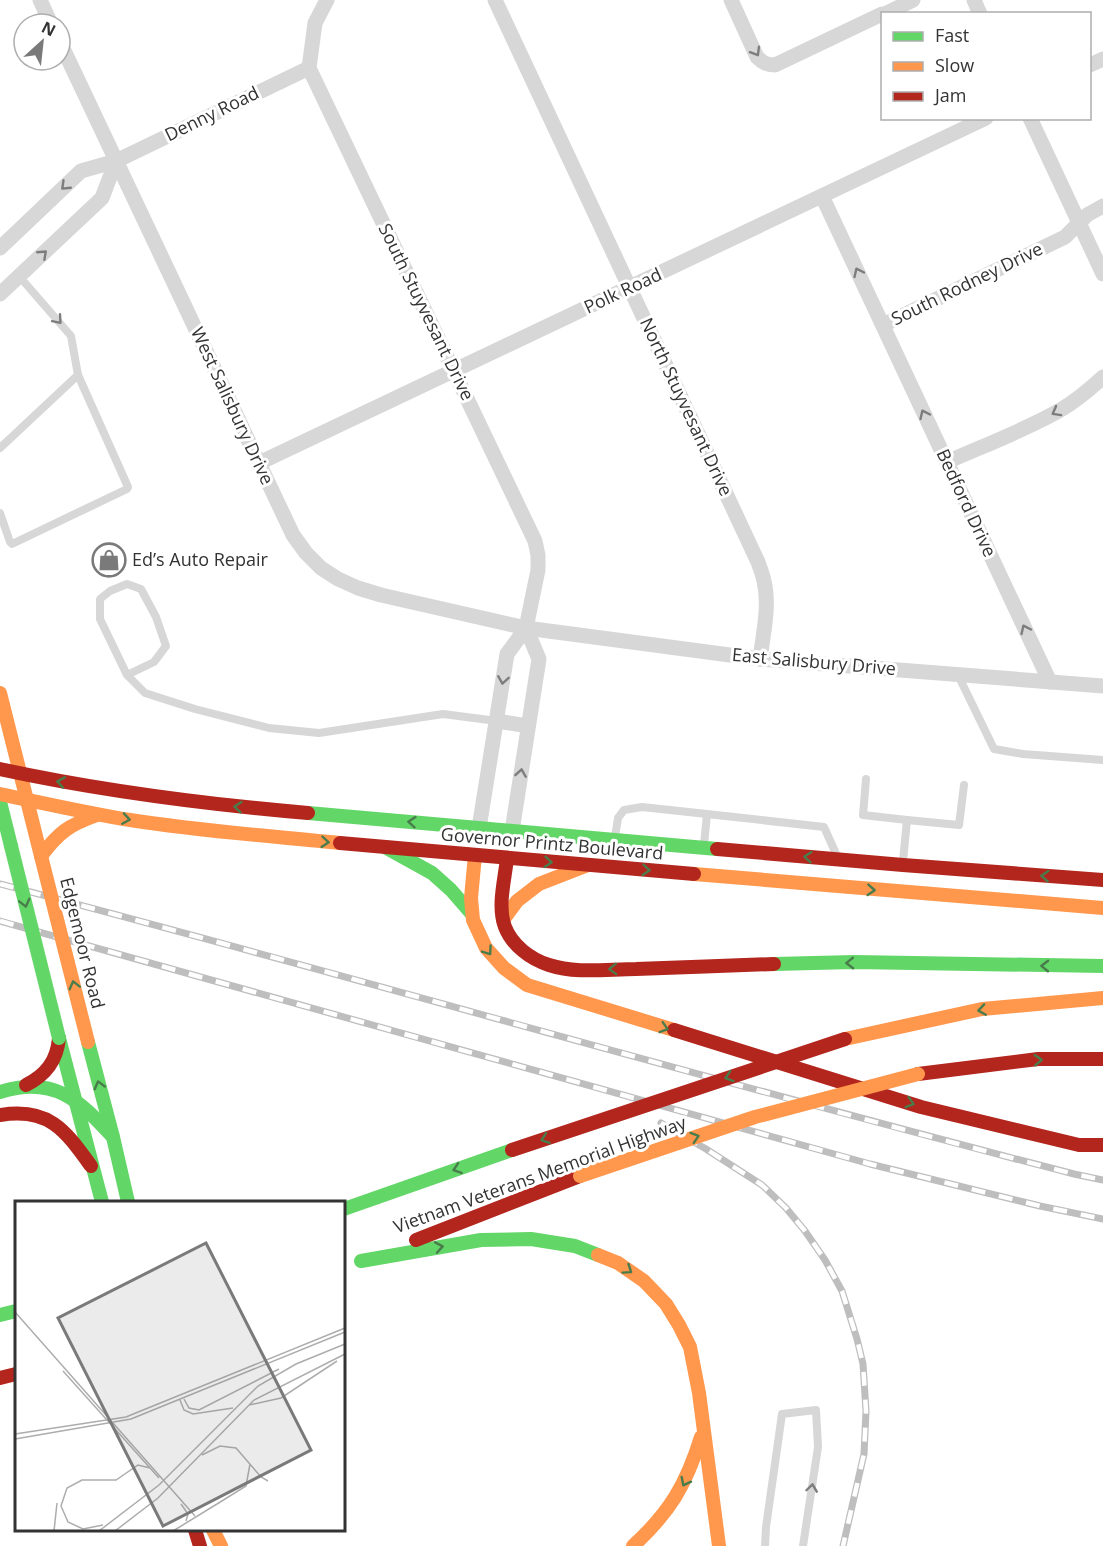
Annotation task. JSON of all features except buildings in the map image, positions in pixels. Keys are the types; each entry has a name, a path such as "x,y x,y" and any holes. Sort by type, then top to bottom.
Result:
{"main road":[{"name":"Edgemoor Road","path":"0,693 129,1201"},
{"name":"Governor Printz Boulevard","path":"0,769 110,790 477,842 507,858 1103,908"},
{"name":"Governor Printz Boulevard","path":"0,794 97,815 211,831 386,847 477,842 512,831 839,860 1103,880"},
{"path":"0,802 101,1201"},
{"path":"41,856 61,831 97,815"},
{"path":"512,831 507,858 503,920 512,939 524,952 549,966 589,970 854,962 1103,966"},
{"path":"471,913 477,842"},
{"path":"386,847 432,873 451,890 471,913 480,938 489,954 500,966 527,985 921,1107 1079,1145 1103,1145"},
{"path":"824,886 839,860"},
{"path":"503,920 517,901 539,884 588,865"},
{"name":"Vietnam Veterans Memorial Highway","path":"345,1209 512,1150 845,1039 982,1009 1103,998"},
{"path":"0,1092 35,1081 52,1064 59,1047 59,1038"},
{"name":"Vietnam Veterans Memorial Highway","path":"704,1427 690,1347 679,1325 666,1304 644,1281 618,1263 575,1246 531,1239 481,1240 356,1263 580,1176 755,1117 918,1074 1038,1059 1103,1059"},
{"path":"26,1085 62,1092 76,1100 113,1137"},
{"path":"0,1115 24,1112 42,1116 63,1130 91,1166"},
{"path":"0,1315 15,1311"},
{"path":"0,1378 15,1374"},
{"path":"633,1546 668,1510 680,1493 691,1472 704,1427"},
{"path":"704,1427 719,1546"},
{"path":"195,1531 200,1546"},
{"path":"212,1531 214,1546"},
{"path":"213,1531 221,1546"}],"street":[{"path":"309,68 315,23 327,0"},
{"name":"North Stuyvesant Drive","path":"495,0 758,562 766,594 760,659"},
{"path":"730,0 757,57 769,65 776,64 881,15"},
{"path":"888,12 913,0"},
{"name":"West Salisbury Drive","path":"72,68 293,535 306,553 321,568 338,579 381,595 526,628"},
{"name":"Denny Road","path":"0,248 81,171 116,161 309,68"},
{"name":"South Stuyvesant Drive","path":"309,68 536,541 538,570 526,628 507,654 477,842"},
{"name":"Polk Road","path":"259,463 982,120"},
{"path":"1031,120 1103,274"},
{"path":"0,294 102,198 116,161"},
{"name":"South Rodney Drive","path":"822,196 883,325 1065,237 1087,215 1103,206"},
{"name":"Bedford Drive","path":"883,325 1050,682"},
{"path":"947,462 1050,416 1074,401 1103,377"},
{"path":"512,831 539,659 526,628"},
{"name":"East Salisbury Drive","path":"526,628 760,659 1103,686"},
{"path":"497,721 528,726"}],"lane":[{"path":"0,513 12,544 128,487 78,375 71,336 19,276"},
{"path":"2,442 78,375"},
{"path":"127,675 154,662 165,646 156,617 141,589 127,584 110,591 100,599 100,619 127,675 145,693 195,709 269,728 319,733 443,714 497,721"},
{"path":"958,675 994,749 1023,754 1103,760"},
{"path":"866,779 862,815 959,825 964,785"},
{"path":"615,840 618,818 624,810 642,807 824,827 839,860"},
{"path":"703,848 707,814"},
{"path":"903,865 907,820"},
{"path":"765,1546 782,1414 816,1410 818,1447 803,1546"}],"railway":[{"path":"0,884 805,1103 1103,1180"},
{"path":"0,921 870,1164 1040,1206 1103,1219"},
{"path":"661,1123 762,1185 786,1208 805,1231 825,1260 842,1291 863,1364 866,1411 864,1454 843,1546"}],"traffic: fast":[{"path":"0,802 11,846"},
{"path":"308,813 717,849"},
{"path":"11,846 59,1038"},
{"path":"385,847 432,873 471,913"},
{"path":"774,964 854,962 1103,966"},
{"path":"59,1038 102,1201"},
{"path":"88,1042 128,1201"},
{"path":"0,1092 36,1087 64,1094 89,1112 113,1137"},
{"path":"345,1209 512,1150"},
{"path":"361,1261 481,1240 531,1239 575,1246 598,1255"},
{"path":"0,1315 15,1311"}],"traffic: slow":[{"path":"0,693 41,856"},
{"path":"0,794 156,824 340,843"},
{"path":"41,856 65,830 97,815"},
{"path":"475,855 471,898 473,920 486,948 504,968 527,985 674,1030"},
{"path":"41,856 88,1042"},
{"path":"503,920 517,901 539,884 588,865"},
{"path":"694,874 1103,908"},
{"path":"845,1039 982,1009 1103,998"},
{"path":"580,1176 755,1117 918,1074"},
{"path":"598,1255 618,1263 644,1281 666,1304 690,1347 699,1393 719,1546"},
{"path":"633,1546 646,1534 675,1497 683,1484 701,1437"},
{"path":"214,1531 221,1546"}],"traffic: jam":[{"path":"0,769 153,796 308,813"},
{"path":"340,843 694,874"},
{"path":"717,849 1103,880"},
{"path":"507,858 502,892 505,927 517,945 542,962 559,968 592,970 774,964"},
{"path":"674,1030 921,1107 1079,1145 1103,1145"},
{"path":"26,1085 45,1072 56,1054 59,1038"},
{"path":"512,1150 845,1039"},
{"path":"918,1074 1038,1059 1103,1059"},
{"path":"0,1115 17,1113 31,1115 54,1124 73,1142 91,1166"},
{"path":"416,1240 580,1176"},
{"path":"0,1378 15,1374"},
{"path":"195,1531 200,1546"}],"place":[{"name":"Ed’s Auto Repair","path":"109,560"}]}
